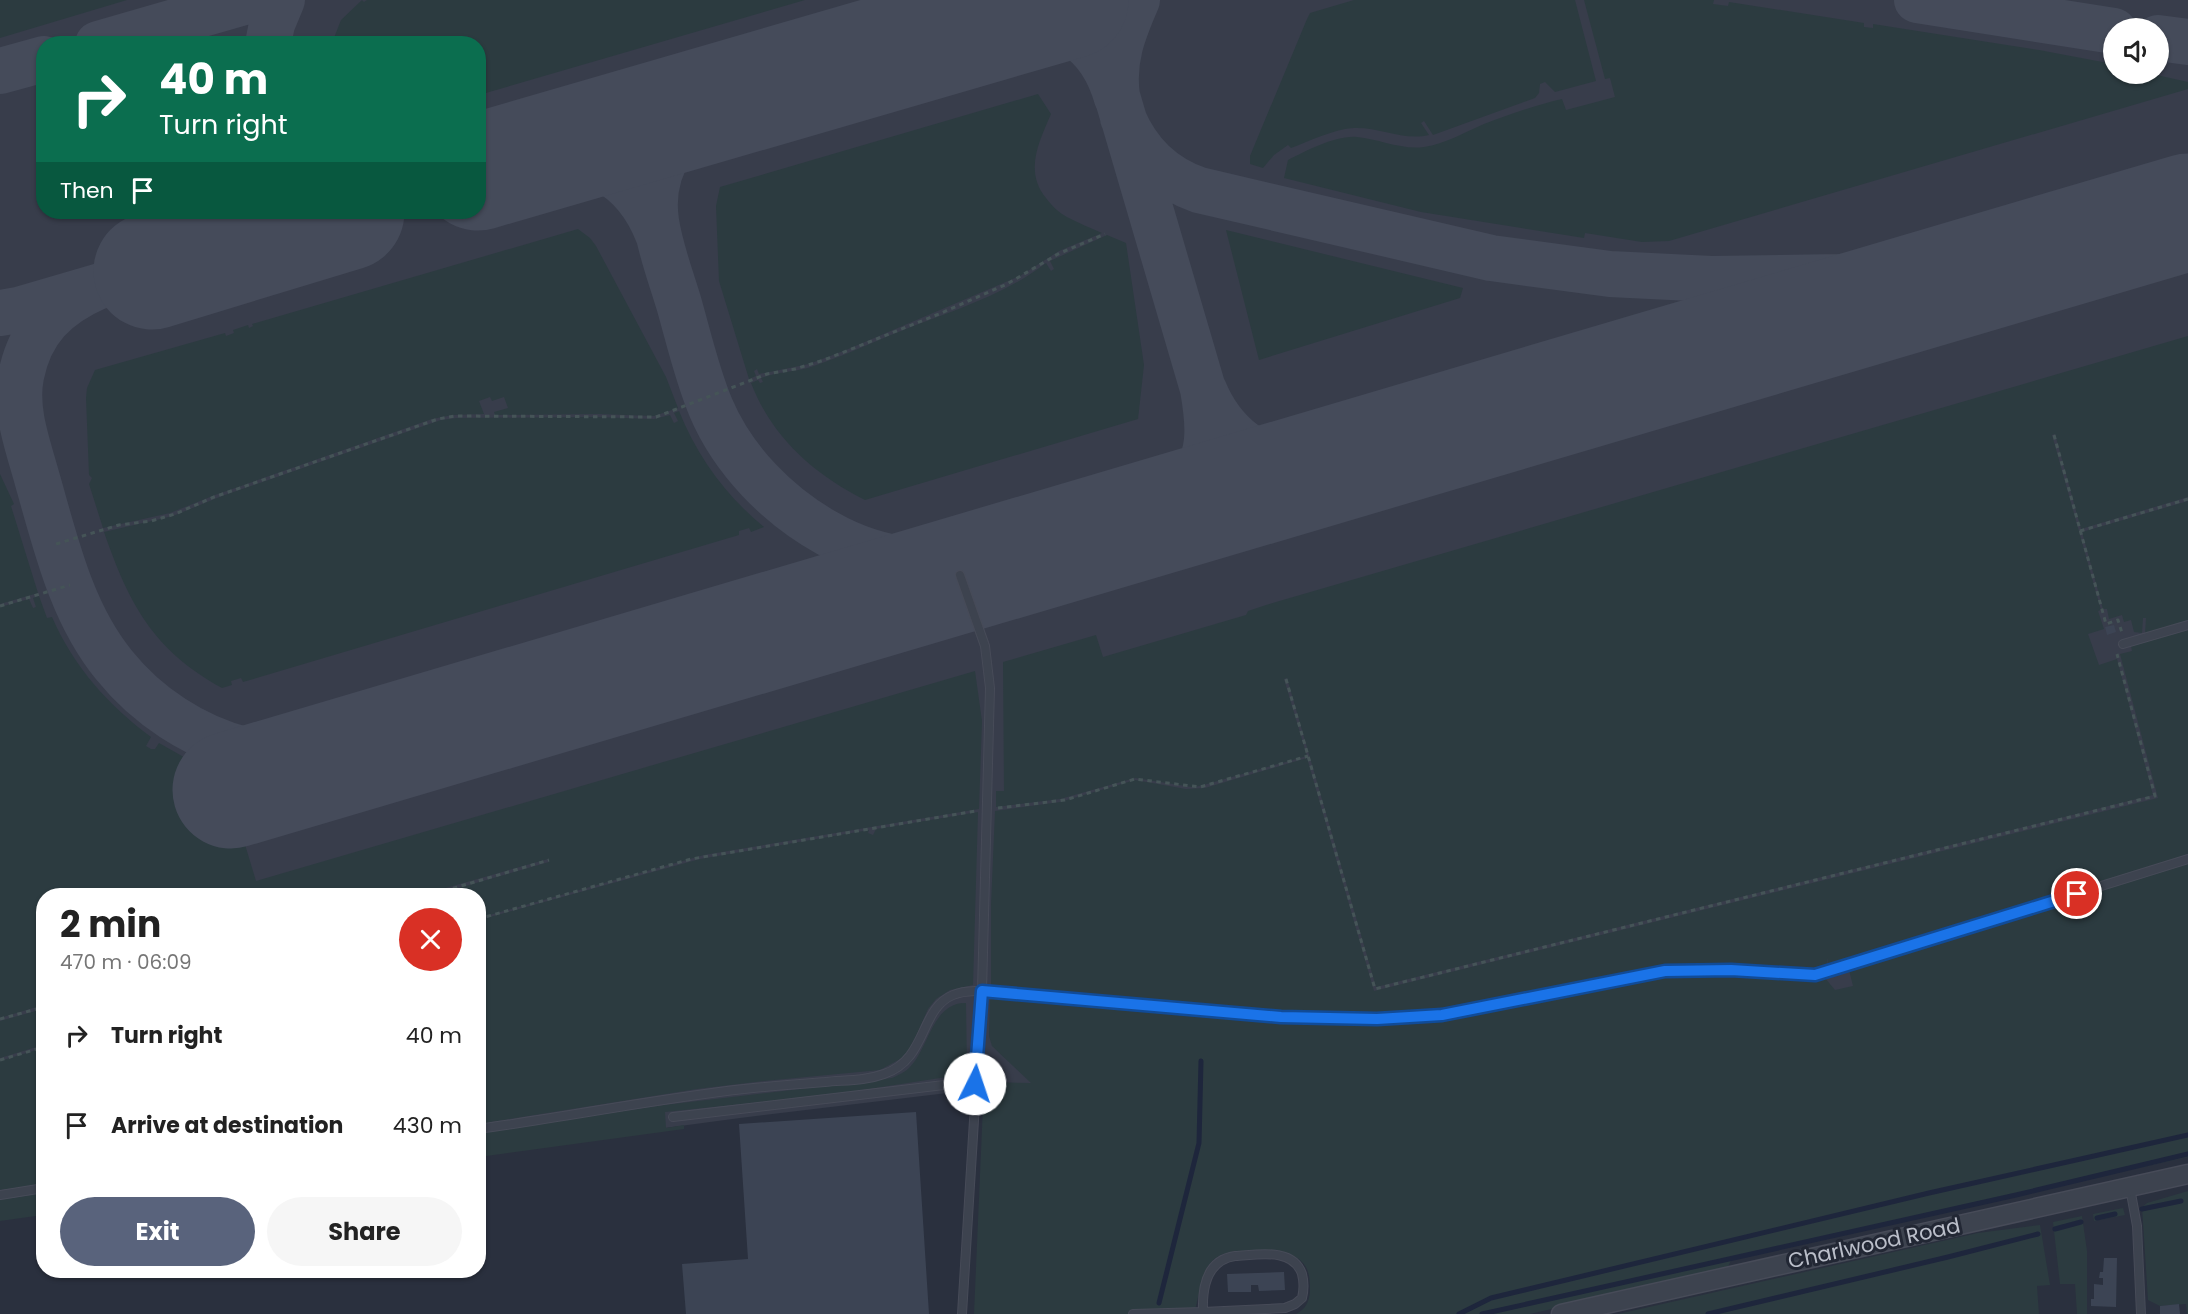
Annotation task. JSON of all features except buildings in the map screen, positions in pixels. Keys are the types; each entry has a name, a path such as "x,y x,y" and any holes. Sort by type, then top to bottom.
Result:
{"street":[{"name":"Charlwood Road","path":"1560,1314 2188,1174"}],"lane":[{"path":"960,575 982,635 989,674 982,991 962,1314"},
{"path":"2124,643 2188,625"},
{"path":"486,1128 724,1091 877,1076 894,1070 909,1058 920,1042 936,1007 943,1000 960,993 982,991 1253,1015 1377,1019 1442,1015 1475,1010 1659,972 1724,970 1815,975 2188,859"},
{"path":"674,1117 961,1083 975,1084"},
{"path":"2130,1188 2137,1226 2141,1314"},
{"path":"0,1195 36,1189"},
{"path":"1133,1314 1203,1312 1275,1309 1292,1306 1300,1300 1303,1292 1301,1272 1295,1262 1285,1256 1225,1258 1215,1264 1210,1271 1204,1291 1203,1312"}],"path":[{"path":"56,544 113,526 151,521 175,514 214,497 446,417 652,418 661,416 767,374 795,369 824,360 930,318 1007,284 1058,254 1105,234"},
{"path":"1286,679 1375,989 2156,796 2117,652 2117,647 2124,643 2118,620 2106,624 2054,435"},
{"path":"2080,531 2188,499"},
{"path":"0,606 70,585"},
{"path":"486,917 691,859 986,810 1065,800 1135,779 1200,788 1308,756"},
{"path":"454,888 549,860"},
{"path":"0,1019 36,1009"},
{"path":"0,1060 36,1049"}],"shaded area":[{"path":"0,0 2188,0 2188,953 1633,1106 984,1082 984,1060 971,1061 967,1064 964,1091 486,1152 486,888 36,888 36,1213 0,1218"},
{"path":"0,0 127,0 0,38"},
{"path":"362,0 364,2 367,0 805,0 486,93 486,36 335,36 341,20"},
{"path":"1354,0 1575,0 1596,81 1555,92 1545,82 1540,84 1539,93 1535,98 1433,135 1424,121 1421,123 1429,135 1410,136 1364,128 1346,129 1291,148 1288,145 1274,155 1263,168 1250,164 1250,156 1310,13"},
{"path":"1584,0 1714,0 1713,4 1728,6 1729,2 1864,23 1864,27 1873,28 1873,24 2103,62 2103,84 2169,84 2169,78 2188,82 2188,89 1669,241 1642,242 1585,233 1584,238 1421,212 1284,178 1288,160 1321,144 1340,138 1357,137 1398,146 1424,147 1447,141 1484,124 1552,101 1562,99 1566,110 1615,97 1610,78 1605,79"},
{"path":"1038,94 1051,114 1036,156 1035,167 1039,188 1061,213 1102,233 1059,251 1020,276 846,350 809,364 759,374 757,369 754,371 756,376 749,379 719,281 716,206 720,187"},
{"path":"578,229 596,246 666,377 678,408 654,416 495,415 494,412 508,408 504,397 492,401 490,397 479,401 484,414 453,415 432,419 170,513 103,528 89,484 92,478 89,475 86,398 87,388 95,370 225,333 226,336 234,333 233,330 248,325 249,328 253,326 252,324"},
{"path":"1226,230 1463,288 1460,298 1259,360"},
{"path":"1107,235 1126,243 1144,365 1138,419 865,500 828,478 796,452 770,420 751,383 758,380 760,383 763,382 761,378 767,376 805,369 822,363 976,302 1013,284 1046,263 1051,271 1054,269 1050,261"},
{"path":"2188,336 2188,497 2081,529 2055,434 2052,435 2101,610 2098,611 2104,629 2088,634 2099,665 2117,659 2153,795 1376,987 1287,678 1284,679 1307,756 1200,786 1192,787 1135,778 1060,799 996,807 996,791 1004,791 1003,662 1096,635 1103,657 1246,615 1248,611 1266,605"},
{"path":"679,411 686,428 714,474 737,502 764,527 751,532 749,528 739,531 739,535 243,682 241,678 231,681 232,685 222,688 178,658 146,623 123,581 104,532 173,516 222,496 441,420 594,417 654,419 670,415 674,423 678,421 674,413"},
{"path":"0,474 14,504 11,506 38,593 0,604"},
{"path":"2188,501 2188,622 2145,634 2146,618 2143,618 2142,633 2134,632 2131,620 2124,622 2122,615 2109,619 2107,609 2103,609 2082,532"},
{"path":"39,596 47,618 52,617 70,652 94,684 121,712 151,737 146,746 155,749 159,743 189,760 224,775 256,881 975,671 982,721 979,809 704,855 486,916 486,888 458,888 549,862 548,859 446,888 36,888 36,1007 0,1018 0,607 29,599 33,608 36,607 33,598"},
{"path":"2188,629 2188,855 1834,965 1829,966 1827,957 1828,967 1810,969 1719,964 1662,966 1484,1003 1374,1014 1247,1010 991,985 991,905 995,811 1060,802 1135,780 1186,789 1205,788 1307,758 1374,991 2158,798 2120,654 2132,651 2131,646"},
{"path":"978,812 973,985 950,990 936,999 928,1009 910,1050 902,1058 880,1070 697,1089 486,1123 486,918 700,859 869,830 868,833 873,835 876,829"},
{"path":"2188,863 2188,1157 1732,1258 1728,1267 1722,1270 1530,1314 1296,1314 1305,1307 1310,1295 1309,1275 1304,1264 1286,1254 1252,1251 1231,1252 1212,1261 1204,1275 1194,1314 974,1314 984,1082 1031,1083 992,1046 989,1036 990,1000 1000,995 1252,1021 1352,1024 1467,1016 1657,977 1724,974 1802,979 1825,978 1835,990 1853,986 1849,970"},
{"path":"966,1003 967,1069 953,1076 830,1095 665,1112 666,1128 684,1125 684,1129 486,1156 486,1132 664,1105 892,1078 907,1070 916,1060 938,1018 955,1005"},
{"path":"36,1011 36,1047 0,1058 0,1021"},
{"path":"36,1050 36,1185 0,1190 0,1061"},
{"path":"2188,1191 2187,1314 2186,1304 2160,1306 2148,1300 2142,1207 2147,1203"},
{"path":"36,1194 36,1216 0,1221 0,1200"},
{"path":"2123,1208 2125,1215 2094,1221 2093,1214"},
{"path":"2082,1216 2087,1251 2087,1314 2077,1314 2075,1284 2060,1284 2053,1222"},
{"path":"2040,1225 2050,1285 2037,1286 2039,1314 1618,1314 1978,1233"}],"waterway":[{"path":"1159,1303 1199,1143 1201,1061"},
{"path":"1459,1314 1491,1298 1929,1193 2188,1135"},
{"path":"1482,1314 2016,1195 2188,1154"},
{"path":"2142,1209 2181,1201"},
{"path":"2097,1218 2115,1214"},
{"path":"2055,1229 2081,1222"},
{"path":"1708,1314 2038,1234"}],"taxiway":[{"path":"126,36 251,0"},
{"path":"270,36 282,0"},
{"path":"1137,0 1127,23 1117,58 1117,96 1203,389 1207,414 1205,451 1200,465 1180,491 1146,520"},
{"path":"1917,0 2103,29"},
{"path":"999,21 1040,22 1074,35 1100,60 1110,77 1117,98"},
{"path":"2169,39 2188,42"},
{"path":"0,71 36,61"},
{"path":"731,99 697,119 672,147 657,181 655,201 656,221 663,252 702,383 720,427 744,463 775,495 809,522 850,544 872,553 916,561 1008,560"},
{"path":"1123,118 1136,142 1153,162 1174,178 1199,190 1491,258 1610,274 1712,279 1841,277 1899,272 1992,259 2114,234"},
{"path":"526,158 570,159 607,171 636,196 648,213 658,234"},
{"path":"0,313 18,310 152,271"},
{"path":"97,287 57,311 38,332 25,360 19,389 19,403 27,443 59,554 76,601 99,645 141,694 173,718 226,744 264,754 301,757 337,753 393,742"},
{"path":"1204,390 1221,420 1232,433 1258,452 1289,463 1319,465 1340,462"}],"runway":[{"path":"486,170 1070,0"},
{"path":"231,790 2188,212"},
{"path":"152,271 323,219"}],"route":[{"path":"975,1084 982,991 1281,1017 1377,1019 1442,1015 1665,971 1731,970 1815,975 2077,894"}]}
